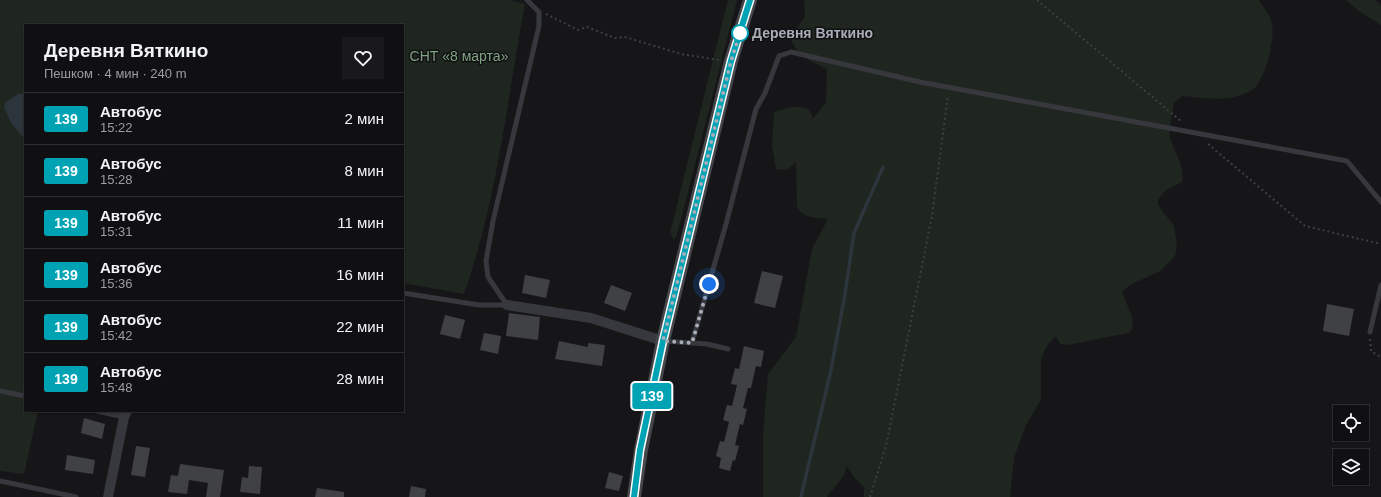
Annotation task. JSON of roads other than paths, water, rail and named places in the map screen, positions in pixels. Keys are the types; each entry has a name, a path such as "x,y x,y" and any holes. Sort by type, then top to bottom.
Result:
{"street":[{"path":"634,497 640,450 663,341 731,61 750,0"},
{"path":"507,305 591,318 663,341"},
{"path":"108,497 126,414"}],"lane":[{"path":"507,305 488,278 486,261 493,220 539,26 539,12 527,0"},
{"path":"692,343 726,224 756,109 765,93 779,56 791,52 949,87 1348,161 1381,202"},
{"path":"1370,332 1381,285"},
{"path":"404,293 479,305 507,305"},
{"path":"663,341 707,344 728,349"},
{"path":"0,391 24,396"},
{"path":"107,412 126,414"},
{"path":"0,481 76,497"}],"waterway":[{"path":"801,497 831,370 845,294 854,233 883,167"}],"place":[{"name":"Деревня Вяткино","path":"740,33"}],"park label":[{"name":"СНТ «8 марта»","path":"459,56"}]}
